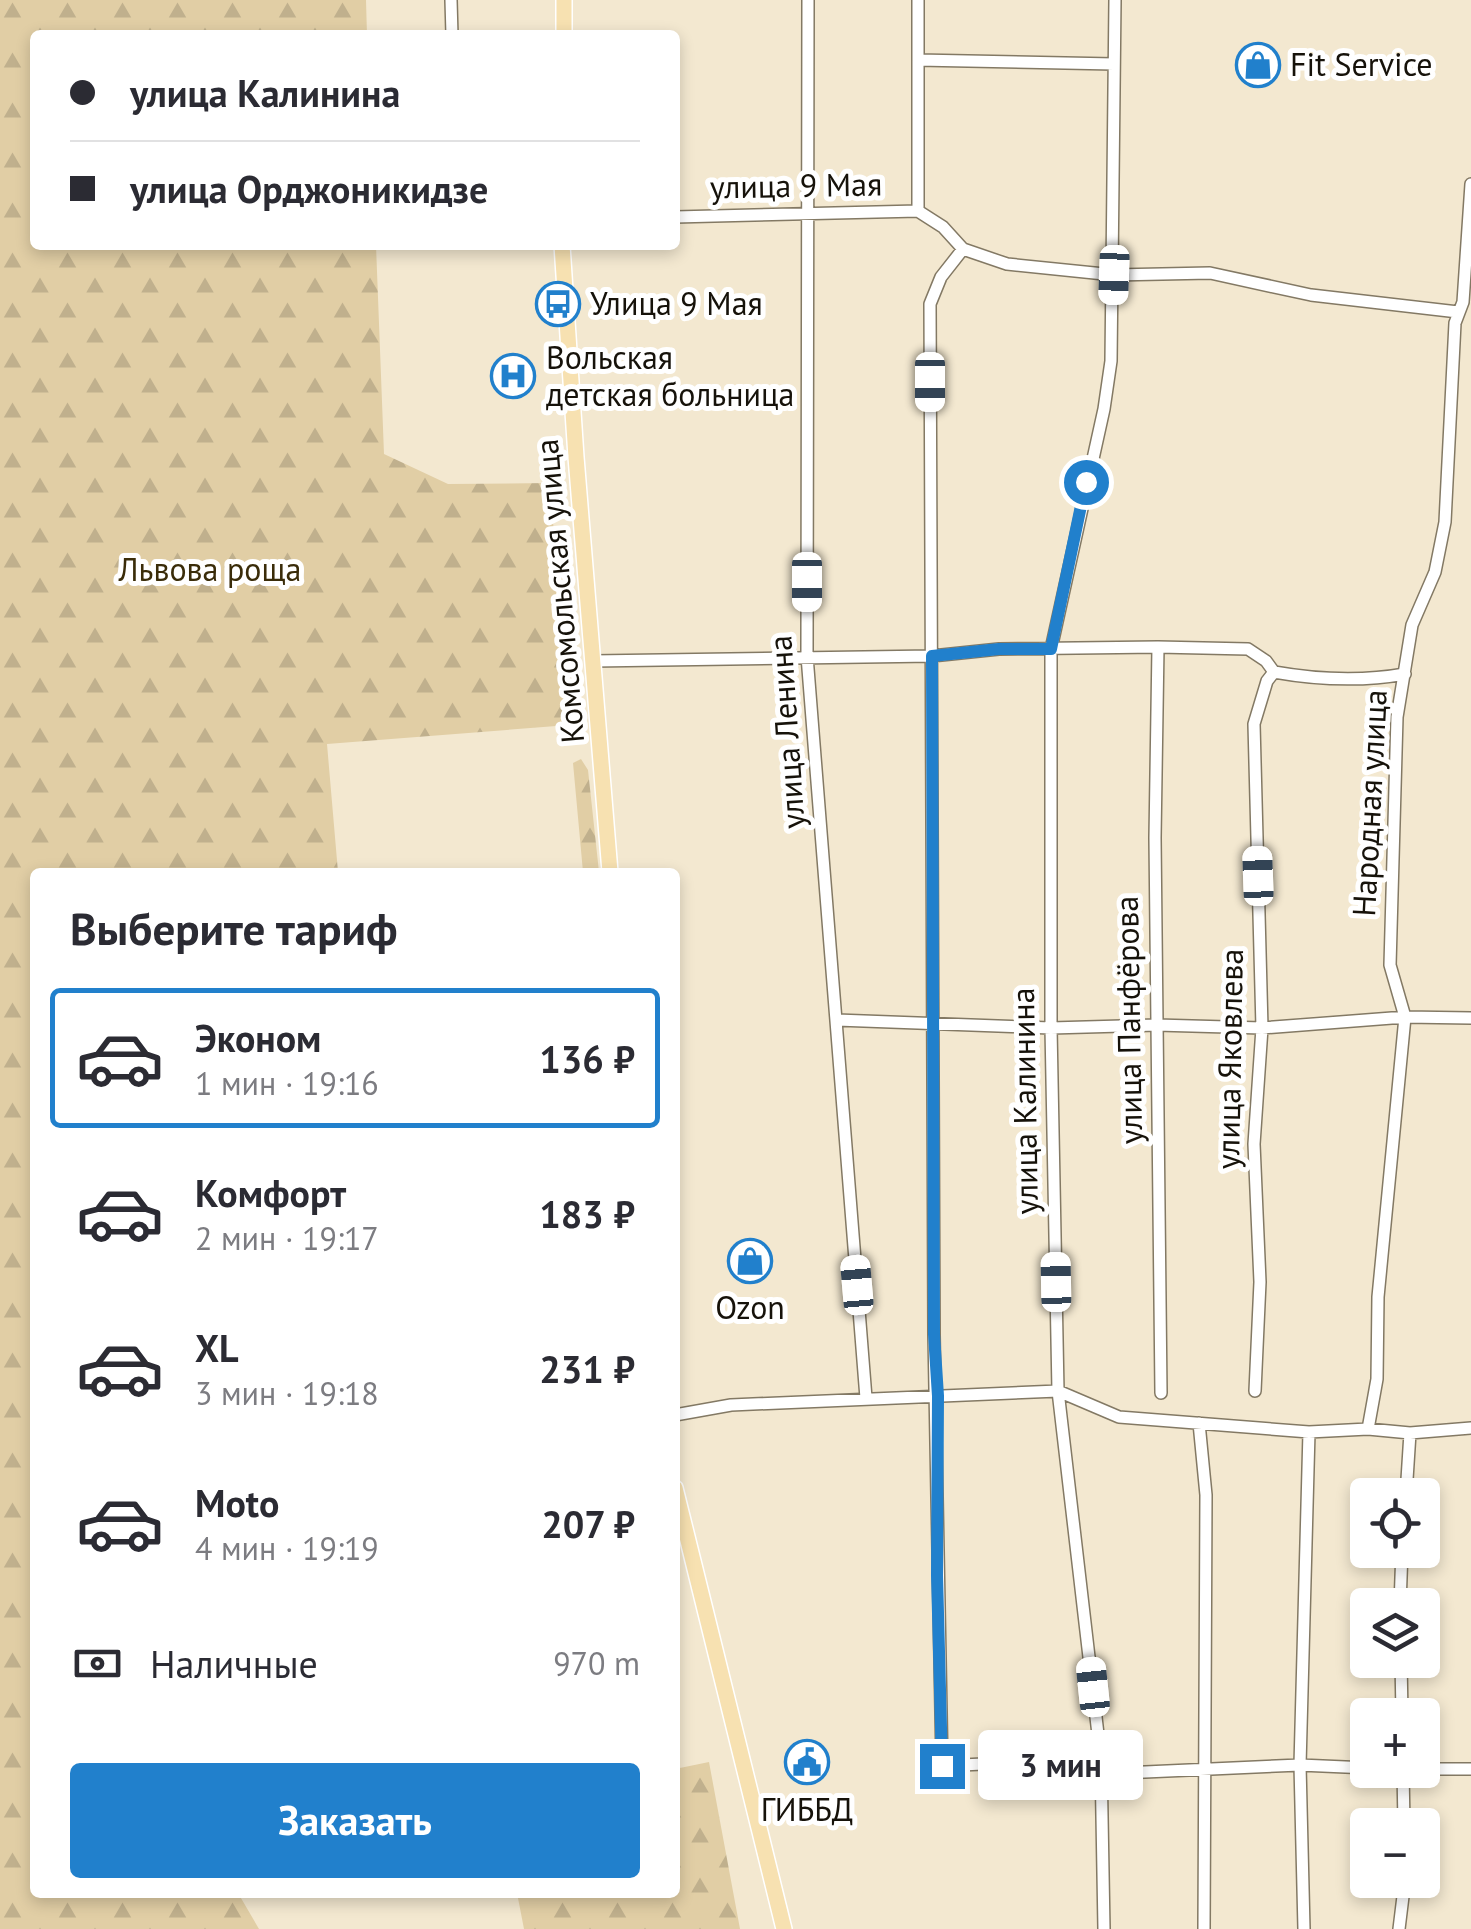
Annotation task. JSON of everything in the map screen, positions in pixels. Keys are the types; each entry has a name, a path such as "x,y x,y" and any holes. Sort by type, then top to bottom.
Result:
{"main road":[{"path":"564,0 564,30"},
{"name":"Комсомольская улица","path":"562,250 610,868"},
{"path":"680,1508 784,1929"}],"street":[{"path":"451,0 452,30"},
{"name":"улица Ленина","path":"808,0 807,656 866,1398"},
{"path":"918,0 918,211 943,228 963,249 1007,264 1114,275 1210,273 1311,295 1458,312"},
{"name":"улица Калинина","path":"1104,1929 1102,1760 1058,1391 1051,1028 1051,649 1104,410 1111,361 1115,0"},
{"path":"918,60 1114,64"},
{"name":"Народная улица","path":"1368,1429 1377,1379 1378,1297 1405,1017 1390,965 1397,717 1412,625 1435,572 1445,522 1455,323 1464,302 1471,184"},
{"name":"улица 9 Мая","path":"680,217 918,211"},
{"path":"963,249 941,277 930,304 934,1334 942,1766 1042,1760 1065,1752 1102,1760"},
{"path":"593,660 932,656 999,649 1158,647 1248,649 1274,672 1318,680 1368,680 1405,674"},
{"name":"улица Панфёрова","path":"1158,647 1154,838 1161,1393"},
{"name":"улица Яковлева","path":"1255,1391 1260,1282 1254,1144 1262,1028 1254,724 1274,672"},
{"path":"836,1020 935,1026 1262,1028 1405,1017 1471,1018"},
{"path":"680,1413 731,1405 1058,1391 1119,1417 1309,1432 1368,1429 1410,1433 1471,1428"},
{"path":"1199,1423 1206,1495 1204,1929"},
{"path":"1304,1929 1300,1765 1309,1432"},
{"path":"1407,1478 1410,1433"},
{"path":"1101,1774 1300,1765 1350,1767"},
{"path":"1440,1769 1471,1769"},
{"path":"1399,1929 1403,1898"}],"green space":[{"name":"Львова роща","path":"0,0 366,0 367,30 30,30 30,250 376,250 384,454 448,484 550,483 569,725 327,744 338,868 30,868 30,1898 241,1898 259,1929 0,1929"},
{"path":"581,759 588,770 599,868 583,868 573,763"},
{"path":"709,1762 740,1929 524,1929 518,1898 680,1898 680,1768"}],"place":[{"name":"Fit Service","path":"1258,65"},
{"name":"Улица 9 Мая","path":"558,304"},
{"name":"Вольская детская больница","path":"513,376"},
{"name":"Ozon","path":"750,1261"},
{"name":"ГИББД","path":"807,1762"}],"route":[{"path":"942,1766 934,1334 932,656 999,649 1051,649 1086,482"}]}
